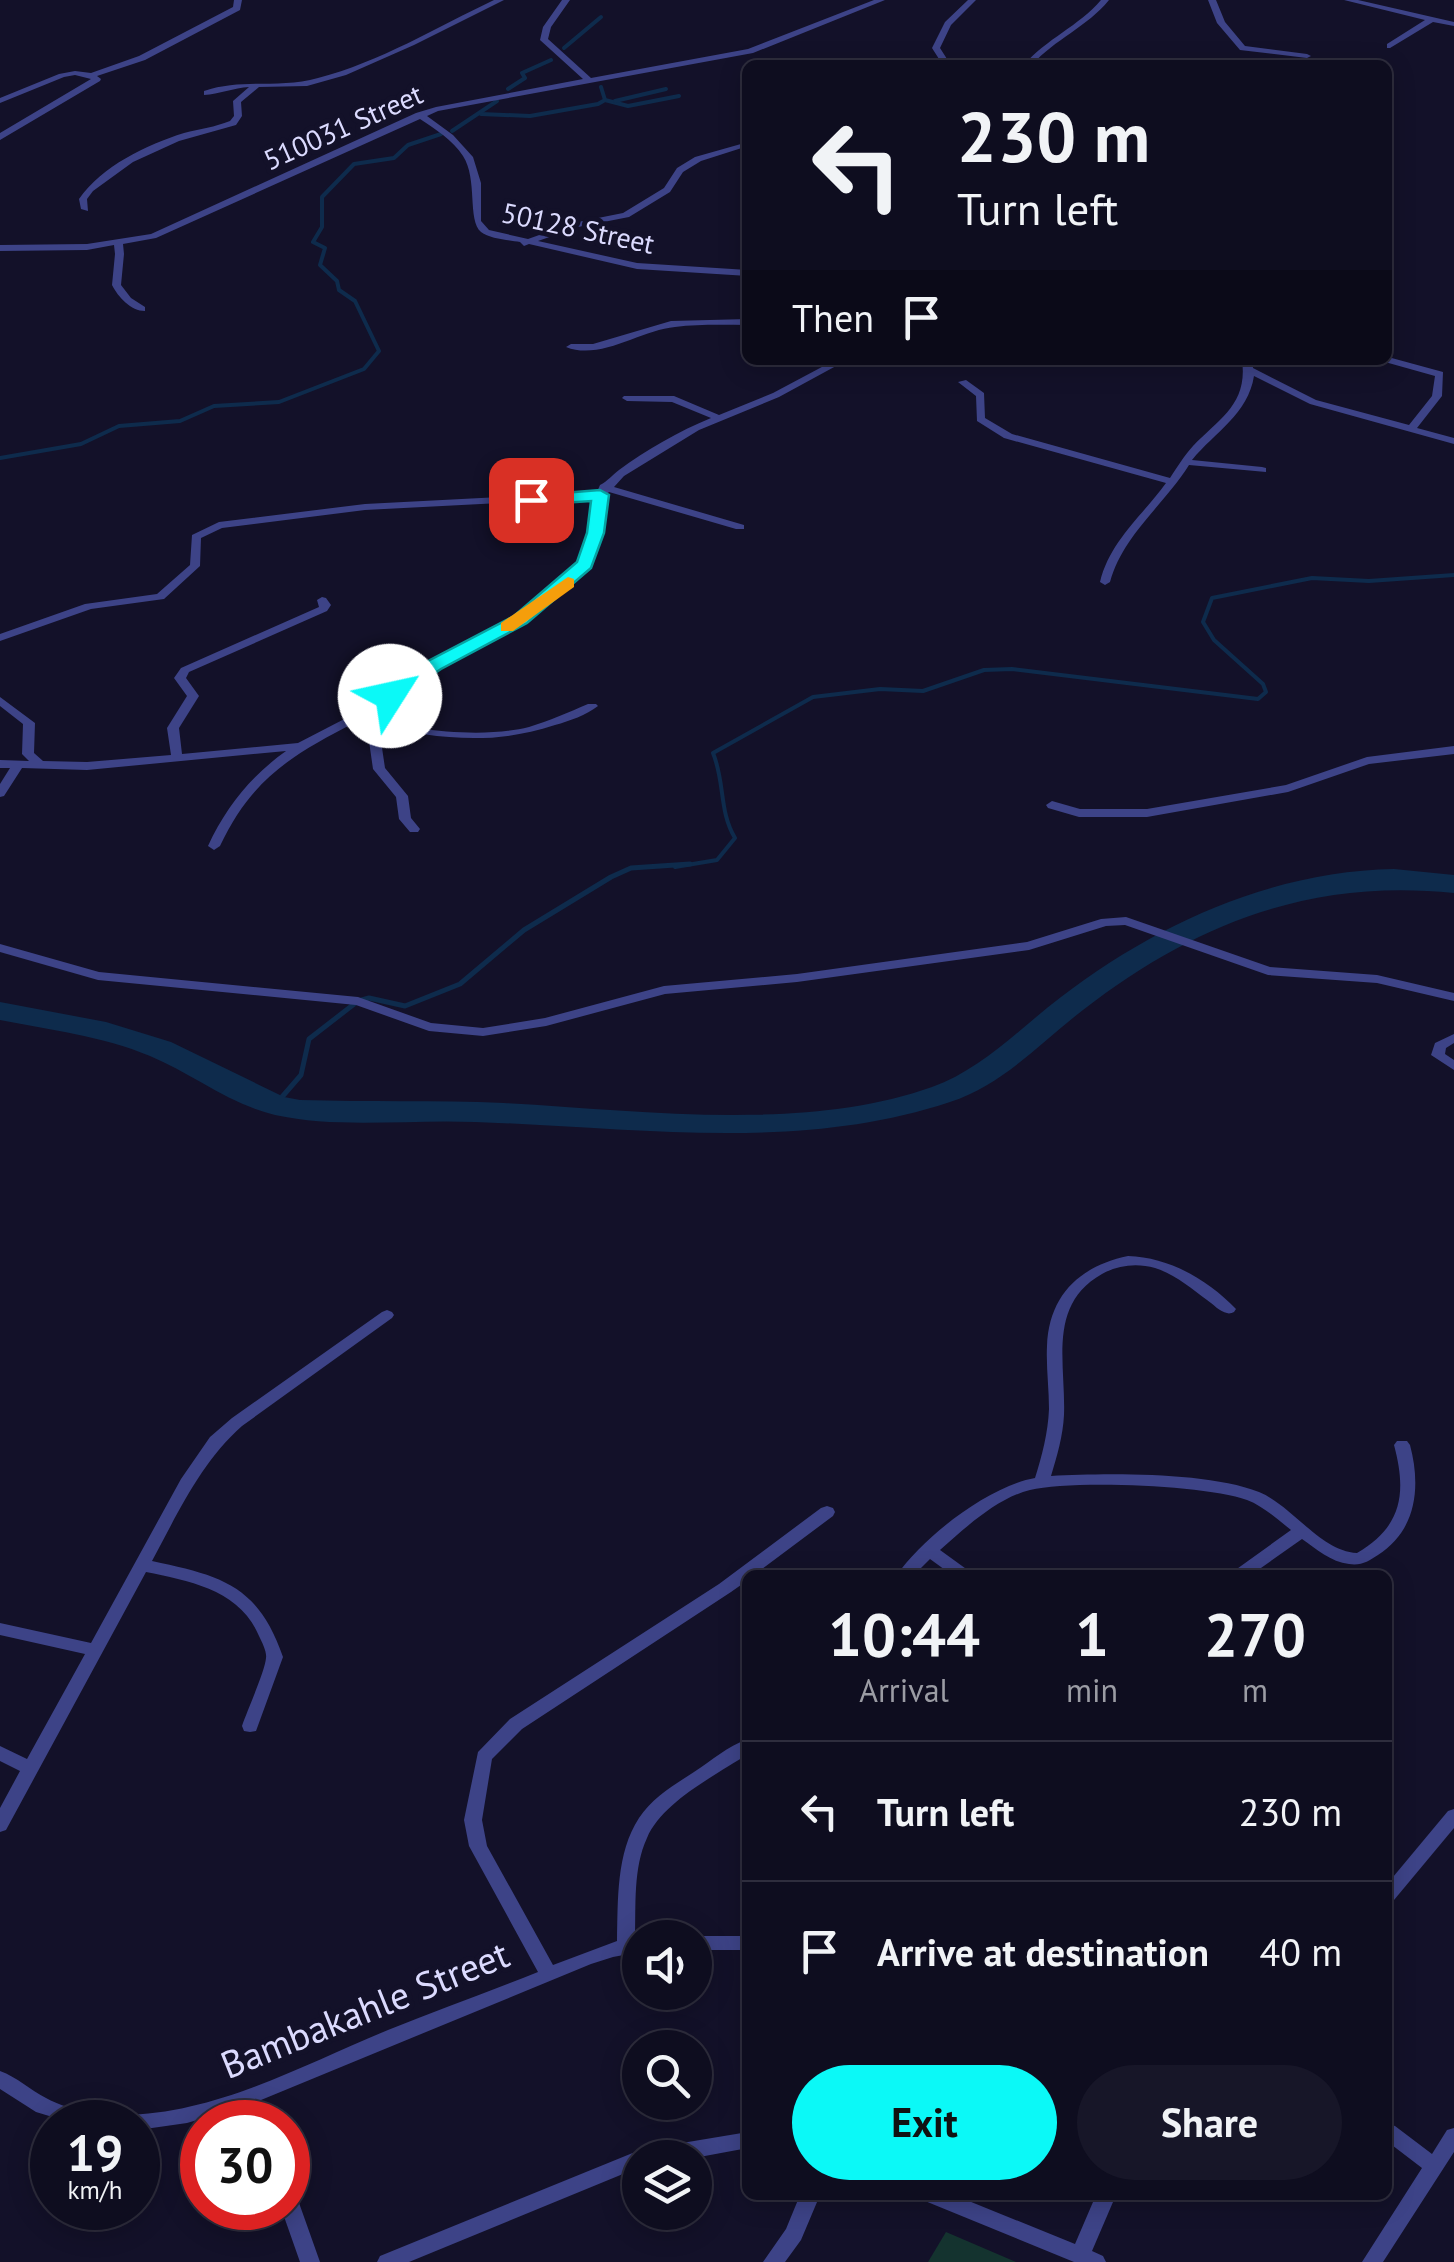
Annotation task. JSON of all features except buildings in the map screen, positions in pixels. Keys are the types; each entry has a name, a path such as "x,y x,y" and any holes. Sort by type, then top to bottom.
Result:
{"street":[{"path":"0,101 69,74 93,75 142,58 237,8 238,0"},
{"path":"206,93 225,86 317,82 500,0"},
{"path":"566,0 547,26 544,40 588,80"},
{"name":"510031 Street","path":"0,248 118,243 173,229 419,115 750,51 881,0"},
{"path":"943,60 936,48 948,24 972,0"},
{"path":"1032,60 1048,42 1090,18 1105,0"},
{"path":"1212,0 1222,23 1244,48 1307,56"},
{"path":"1348,0 1454,24"},
{"path":"1390,46 1432,18"},
{"path":"0,138 87,88 98,79 93,75"},
{"path":"85,209 82,199 88,191 126,164 170,142 233,122 238,116 238,101 257,84"},
{"name":"50128 Street","path":"419,115 450,135 472,158 479,178 478,225 493,235 637,266 742,273"},
{"path":"524,242 626,215 667,190 680,170 698,159 742,145"},
{"path":"118,243 117,286 125,298 142,308"},
{"path":"571,347 594,347 671,324 742,322"},
{"path":"1392,361 1440,374 1438,396 1410,430"},
{"path":"214,846 226,817 250,784 301,746 360,719 434,665 520,620 568,582 590,554 602,491 679,437 776,395 833,365"},
{"path":"1104,582 1118,545 1186,462 1232,416 1242,400 1248,365 1313,402 1454,441"},
{"path":"963,382 981,395 977,415 996,431 1079,459 1173,482"},
{"path":"627,398 674,398 719,418"},
{"path":"1186,462 1262,470"},
{"path":"0,638 90,606 138,602 165,594 196,566 196,537 219,525 365,506 602,491 740,527"},
{"path":"176,757 173,728 193,696 180,678 184,670 323,609 326,605 322,600"},
{"path":"0,700 29,723 28,754 42,766"},
{"path":"360,719 499,738 537,732 592,706"},
{"path":"360,719 375,741 378,769 402,796 406,818 414,829"},
{"path":"0,764 42,766 301,746"},
{"path":"1052,805 1079,813 1147,813 1288,788 1368,761 1454,750"},
{"path":"0,792 18,765"},
{"path":"0,948 98,976 358,1001 430,1026 483,1032 546,1022 664,990 797,978 1029,946 1105,922 1126,921 1268,971 1377,979 1454,997"},
{"path":"1454,1038 1440,1046 1438,1055 1454,1066"},
{"path":"1041,1483 1056,1414 1055,1333 1060,1309 1084,1278 1114,1262 1152,1262 1168,1267 1229,1309"},
{"path":"0,1824 215,1441 387,1315"},
{"path":"909,1570 929,1550 1002,1497 1041,1483 1230,1488 1257,1497 1345,1558 1369,1554 1397,1531 1410,1486 1402,1445"},
{"path":"749,1570 827,1512"},
{"path":"1247,1570 1303,1530"},
{"path":"929,1550 955,1570"},
{"path":"143,1565 221,1584 242,1598 274,1657 250,1726"},
{"path":"549,1975 478,1846 475,1794 484,1758 516,1724 742,1575"},
{"path":"0,1630 96,1650"},
{"path":"632,1920 628,1857 638,1830 663,1802 742,1750"},
{"path":"0,1753 30,1768"},
{"path":"1392,1890 1454,1816"},
{"path":"712,1944 742,1943"},
{"name":"Bambakahle Street","path":"0,2079 52,2110 108,2121 190,2114 251,2097 622,1949"},
{"path":"1392,2135 1434,2166"},
{"path":"1372,2262 1454,2136"},
{"path":"712,2146 742,2141"},
{"path":"387,2262 622,2166"},
{"path":"772,2262 794,2234 808,2200"},
{"path":"944,2200 1088,2259 1105,2200"},
{"path":"299,2230 310,2262"}],"green space":[{"path":"946,2232 1016,2262 928,2262"}],"waterway":[{"path":"564,48 601,17"},
{"path":"508,89 525,78 522,73 551,60"},
{"path":"601,87 605,100"},
{"path":"615,101 666,89"},
{"path":"605,100 628,106 679,96"},
{"path":"481,114 530,116 605,100"},
{"path":"452,131 497,101"},
{"path":"0,458 81,444 119,426 180,421 214,406 279,402 364,369 379,351 355,301 339,290 337,281 320,265 325,248 313,242 322,227 322,197 354,164 394,158 408,145 441,134"},
{"path":"675,867 717,860 735,838 726,818 713,753 813,697 880,689 923,691 984,670 1012,669 1258,699 1266,692 1263,684 1214,640 1203,622 1212,598 1312,578 1369,581 1454,575"},
{"path":"275,1105 301,1075 309,1039 358,1001 369,998 405,1006 460,984 524,930 611,877 631,868 690,864"},
{"path":"0,1011 106,1031 160,1049 275,1105 300,1110 781,1122 889,1109 960,1087 995,1066 1109,976 1182,933 1261,901 1344,882 1394,878 1454,884"}],"slow traffic":[{"path":"507,627 568,583"}],"route":[{"path":"390,696 434,665 520,620 585,564 596,533 600,495 531,500"}]}
